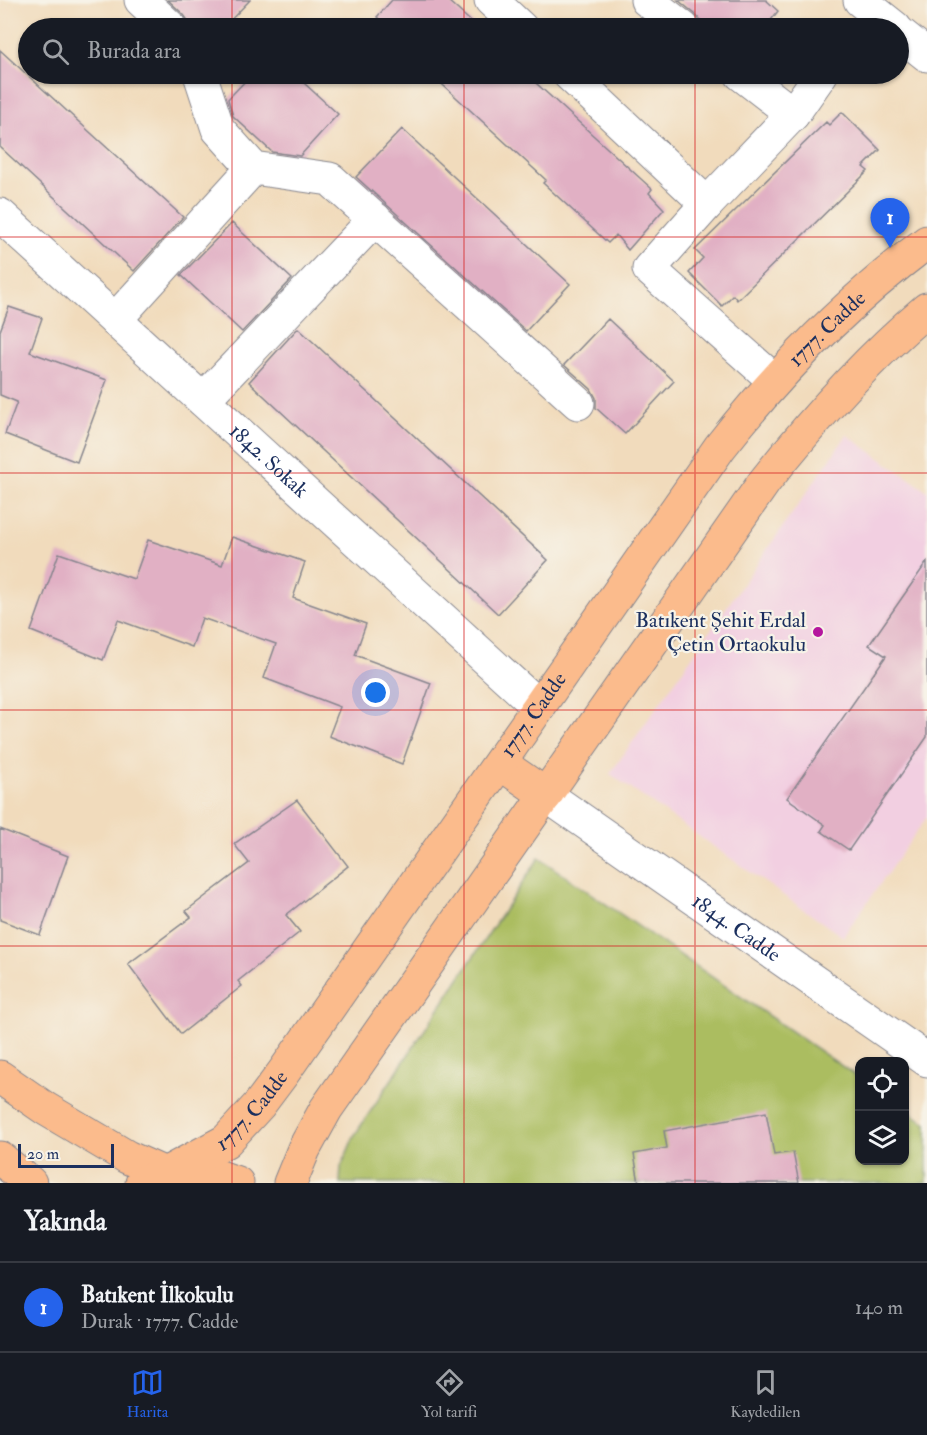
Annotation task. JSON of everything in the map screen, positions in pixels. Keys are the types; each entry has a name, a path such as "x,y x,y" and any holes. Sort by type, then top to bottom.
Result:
{"main road":[{"name":"1777. Cadde","path":"154,1179 226,1142 259,1105 284,1073 720,447 775,381 841,312 870,286 927,242"},
{"path":"290,1183 304,1149 326,1109 779,464 825,409 875,356 927,309"},
{"path":"500,763 546,795"},
{"path":"0,1077 64,1120 127,1157 154,1179 206,1172 237,1183"},
{"path":"0,1158 30,1183"}],"street":[{"path":"141,0 160,18"},
{"path":"491,0 511,18"},
{"path":"647,0 670,18"},
{"path":"909,41 927,55"},
{"path":"203,84 218,129 253,168 330,179 578,403"},
{"path":"580,84 706,204"},
{"path":"754,84 793,114"},
{"path":"775,381 649,269 706,204 793,114 814,84"},
{"path":"115,320 253,168"},
{"name":"1842. Sokak","path":"0,216 539,706"},
{"path":"202,400 375,219"},
{"name":"1844. Cadde","path":"546,795 927,1060"}],"shaded area":[{"name":"Batıkent Şehit Erdal Çetin Ortaokulu","path":"847,435 927,491 927,817 843,937 610,774"}],"green space":[{"path":"539,858 855,1075 855,1165 909,1165 909,1112 927,1124 927,1183 340,1183 341,1167 354,1136"}],"building":[{"path":"168,0 250,0 233,18 186,18"},
{"path":"392,0 447,0 467,18 378,18"},
{"path":"678,0 766,0 778,11 773,18 698,18"},
{"path":"0,50 18,66 18,84 37,84 183,217 134,271 0,147"},
{"path":"242,84 305,84 338,114 300,156 272,152 233,116 228,99"},
{"path":"442,84 537,84 652,189 649,193 664,209 628,250 616,235 608,243 543,183 546,180"},
{"path":"842,112 880,150 863,167 868,171 737,300 733,295 722,306 689,273 703,258 695,250 826,122 829,125"},
{"path":"402,129 570,284 526,331 356,177"},
{"path":"232,223 292,279 242,332 181,275"},
{"path":"9,307 42,318 30,352 107,380 77,462 5,434 17,402 0,395 0,331"},
{"path":"608,319 674,381 625,434 596,408 596,398 591,389 564,365"},
{"path":"298,328 548,560 498,614 249,382"},
{"path":"232,537 305,562 293,598 366,624 355,655 431,683 402,764 329,736 340,707 264,678 276,644 202,618 192,647 118,620 103,660 31,631 59,553 134,579 148,540 222,565"},
{"path":"927,562 927,737 849,850 821,831 825,825 787,798 886,656 869,645"},
{"path":"297,800 348,866 286,915 300,932 238,981 242,986 181,1034 128,964 191,917 186,911 249,863 234,844"},
{"path":"0,829 68,856 40,935 0,920"},
{"path":"766,1112 774,1155 793,1152 799,1183 639,1183 634,1154 667,1148 664,1131"}],"place":[{"name":"Batıkent İlkokulu","path":"890,248"},
{"name":"Batıkent Şehit Erdal Çetin Ortaokulu","path":"818,632"}]}
